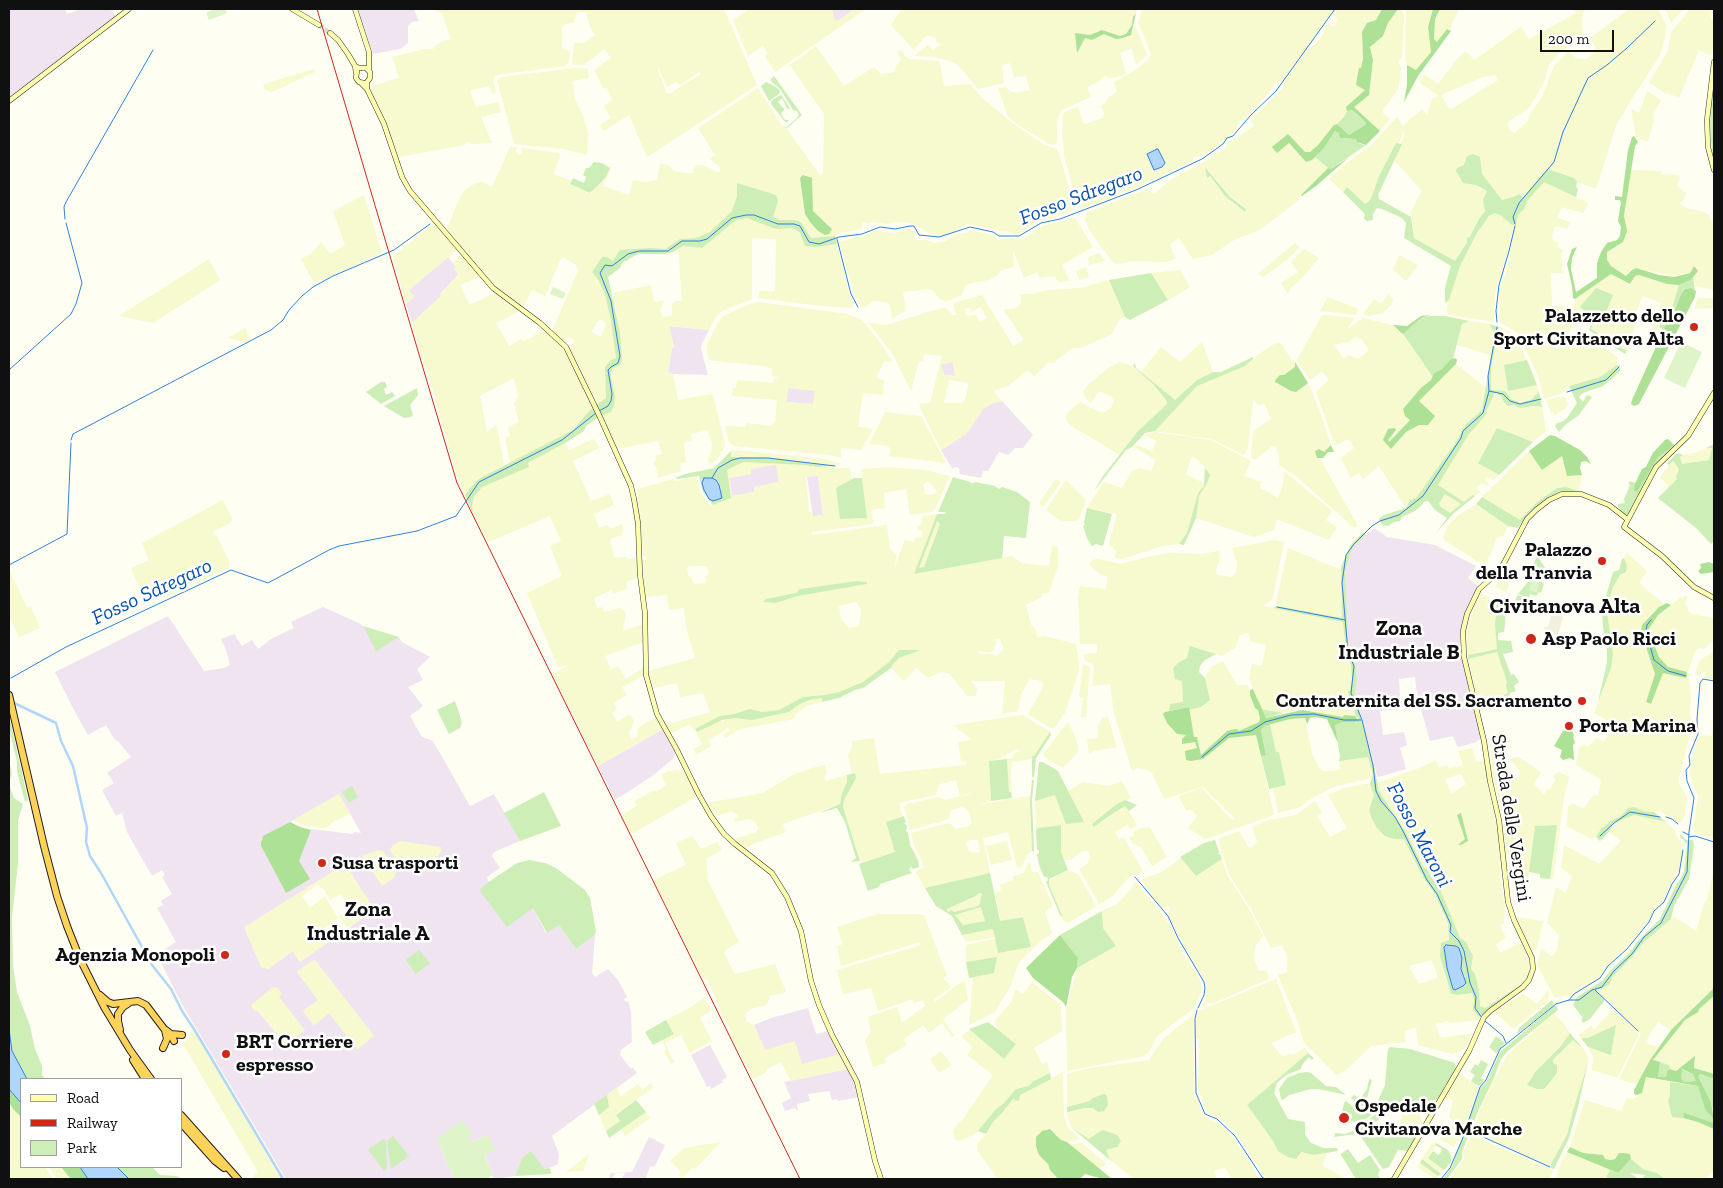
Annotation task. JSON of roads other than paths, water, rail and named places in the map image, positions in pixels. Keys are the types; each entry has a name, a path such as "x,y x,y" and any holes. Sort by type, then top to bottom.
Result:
{"highway":[{"path":"9,695 52,888 69,940 95,998 133,1059 148,1078"},
{"path":"9,708 57,896 76,950 111,1020 148,1078"},
{"path":"76,950 103,999 113,1004 138,1001 146,1005 168,1033 182,1035"},
{"path":"133,1001 121,1009 118,1024 148,1078"},
{"path":"163,1048 168,1033"},
{"path":"182,1116 238,1179"},
{"path":"182,1121 234,1179"},
{"path":"182,1124 215,1161 224,1168"}],"main road":[{"path":"9,101 129,9"},
{"path":"292,9 319,25"},
{"path":"355,9 369,52 370,76 367,82 367,89"},
{"path":"330,33 343,46 355,66 356,78 367,89 390,138 402,177 410,191 497,292 540,324 566,347 596,407 634,494 645,613 647,682 657,714 699,795 724,834 772,873 787,897 801,931 814,991 832,1035 857,1082 875,1162 881,1179"},
{"path":"356,73 367,66 369,62"},
{"path":"1714,62 1707,109 1707,127 1709,153 1714,170"},
{"path":"355,66 369,71"},
{"path":"361,83 367,82"},
{"path":"1714,393 1688,436 1656,468 1627,519 1625,526 1662,556 1694,587 1714,598"},
{"name":"Strada delle Vergini","path":"1394,1179 1469,1051 1482,1020 1523,987 1529,980 1533,968 1532,958 1510,908 1499,820 1490,781 1484,740 1464,657 1462,640 1465,622 1479,589 1496,573 1508,557 1527,519 1539,508 1559,495 1575,494 1597,499 1612,506 1627,519"}],"water":[{"path":"1157,149 1165,163 1162,167 1154,170 1147,154"},
{"path":"704,478 716,480 722,498 713,501 709,499 702,483"},
{"path":"1446,945 1459,948 1462,958 1461,969 1466,983 1455,990 1453,989 1447,968 1444,947"},
{"path":"9,1029 12,1051 26,1078 20,1078 20,1102 9,1089"},
{"path":"81,1168 118,1168 129,1179 88,1179"}],"waterway":[{"name":"Fosso Sdregaro","path":"599,411 608,406 611,401 612,394 608,370 618,363 620,356 611,301 600,273 605,265 612,266 628,254 639,251 668,251 682,241 707,239 732,218 746,215 754,215 778,224 800,226 809,242 819,244 839,237 862,234 880,227 895,229 914,226 919,235 939,237 970,227 993,232 999,236 1019,236 1041,223 1060,219 1136,190 1202,159 1223,144 1276,91 1335,9"},
{"name":"Fosso Maroni","path":"1515,224 1513,217 1519,203 1554,162 1563,132 1588,78 1627,48 1655,21"},
{"path":"65,219 64,207 66,202 153,50"},
{"path":"9,370 71,314 76,304 82,283 66,223"},
{"path":"71,440 73,434 271,330 283,320 289,310 313,287 333,276 394,250 430,224"},
{"name":"Fosso Maroni","path":"1497,322 1496,311 1499,285 1515,226"},
{"path":"837,239 851,294 858,307"},
{"name":"Fosso Maroni","path":"1482,1018 1475,1008 1476,997 1470,983 1464,951 1459,941 1450,932 1451,925 1437,894 1427,880 1403,831 1376,791 1373,765 1362,720 1351,693 1354,666 1348,652 1342,583 1346,555 1354,544 1372,526 1380,521 1399,515 1423,496 1461,438 1463,431 1483,413 1489,391 1488,376 1497,327"},
{"path":"1567,392 1606,380 1619,367"},
{"path":"1489,391 1503,394 1510,401 1520,404 1541,399"},
{"name":"Fosso Sdregaro","path":"11,678 66,647 231,570 268,583 339,546 417,531 456,516 479,482 562,440 596,413"},
{"path":"9,565 67,534 71,443"},
{"path":"712,478 718,468 740,458 768,458 835,466"},
{"path":"1277,607 1345,620"},
{"path":"1651,620 1647,625 1646,631 1654,660 1668,671 1686,676"},
{"path":"1441,1179 1450,1168 1462,1140 1480,1087 1486,1080 1500,1049 1556,1004 1569,1000 1579,1000 1592,990 1602,987 1614,971 1632,954 1644,937 1661,923 1687,872 1689,832 1694,798 1687,781 1686,770 1690,765 1689,756 1698,734 1697,719 1700,683 1703,679 1714,681"},
{"path":"12,702 56,723 61,741 73,766 87,828 86,842 90,856 152,965 171,989 182,1011 283,1179"},
{"path":"1202,757 1229,734 1251,731 1265,722 1291,715 1314,714 1344,720 1361,720"},
{"path":"1600,836 1630,812 1660,817"},
{"path":"1666,817 1678,824"},
{"path":"1683,832 1689,835"},
{"path":"1689,837 1695,836 1714,842"},
{"path":"1569,1000 1574,994 1600,978 1608,966 1627,949 1649,922 1654,911 1664,902 1679,874 1683,850"},
{"path":"1135,877 1168,916 1178,938 1204,982 1204,995 1198,1008"},
{"path":"1595,990 1638,1031"},
{"path":"1197,1010 1195,1019 1196,1093 1205,1114 1217,1119 1235,1136 1265,1179"},
{"name":"Fosso Maroni","path":"1485,1021 1503,1036 1506,1043"},
{"path":"1472,1132 1550,1167"}],"tunnel":[{"path":"319,25 330,33"}],"railway":[{"path":"317,9 457,483 800,1179"}],"place":[{"name":"Palazzetto dello Sport Civitanova Alta","path":"1694,327"},
{"name":"Palazzo della Tranvia","path":"1602,561"},
{"name":"Asp Paolo Ricci","path":"1531,639"},
{"name":"Contraternita del SS. Sacramento","path":"1582,701"},
{"name":"Porta Marina","path":"1569,726"},
{"name":"Susa trasporti","path":"322,863"},
{"name":"Agenzia Monopoli","path":"225,955"},
{"name":"BRT Corriere espresso","path":"226,1054"},
{"name":"Ospedale Civitanova Marche","path":"1344,1118"}],"district":[{"name":"Civitanova Alta","path":"1565,607"},
{"name":"Zona Industriale B","path":"1399,641"},
{"name":"Zona Industriale A","path":"368,922"}]}
